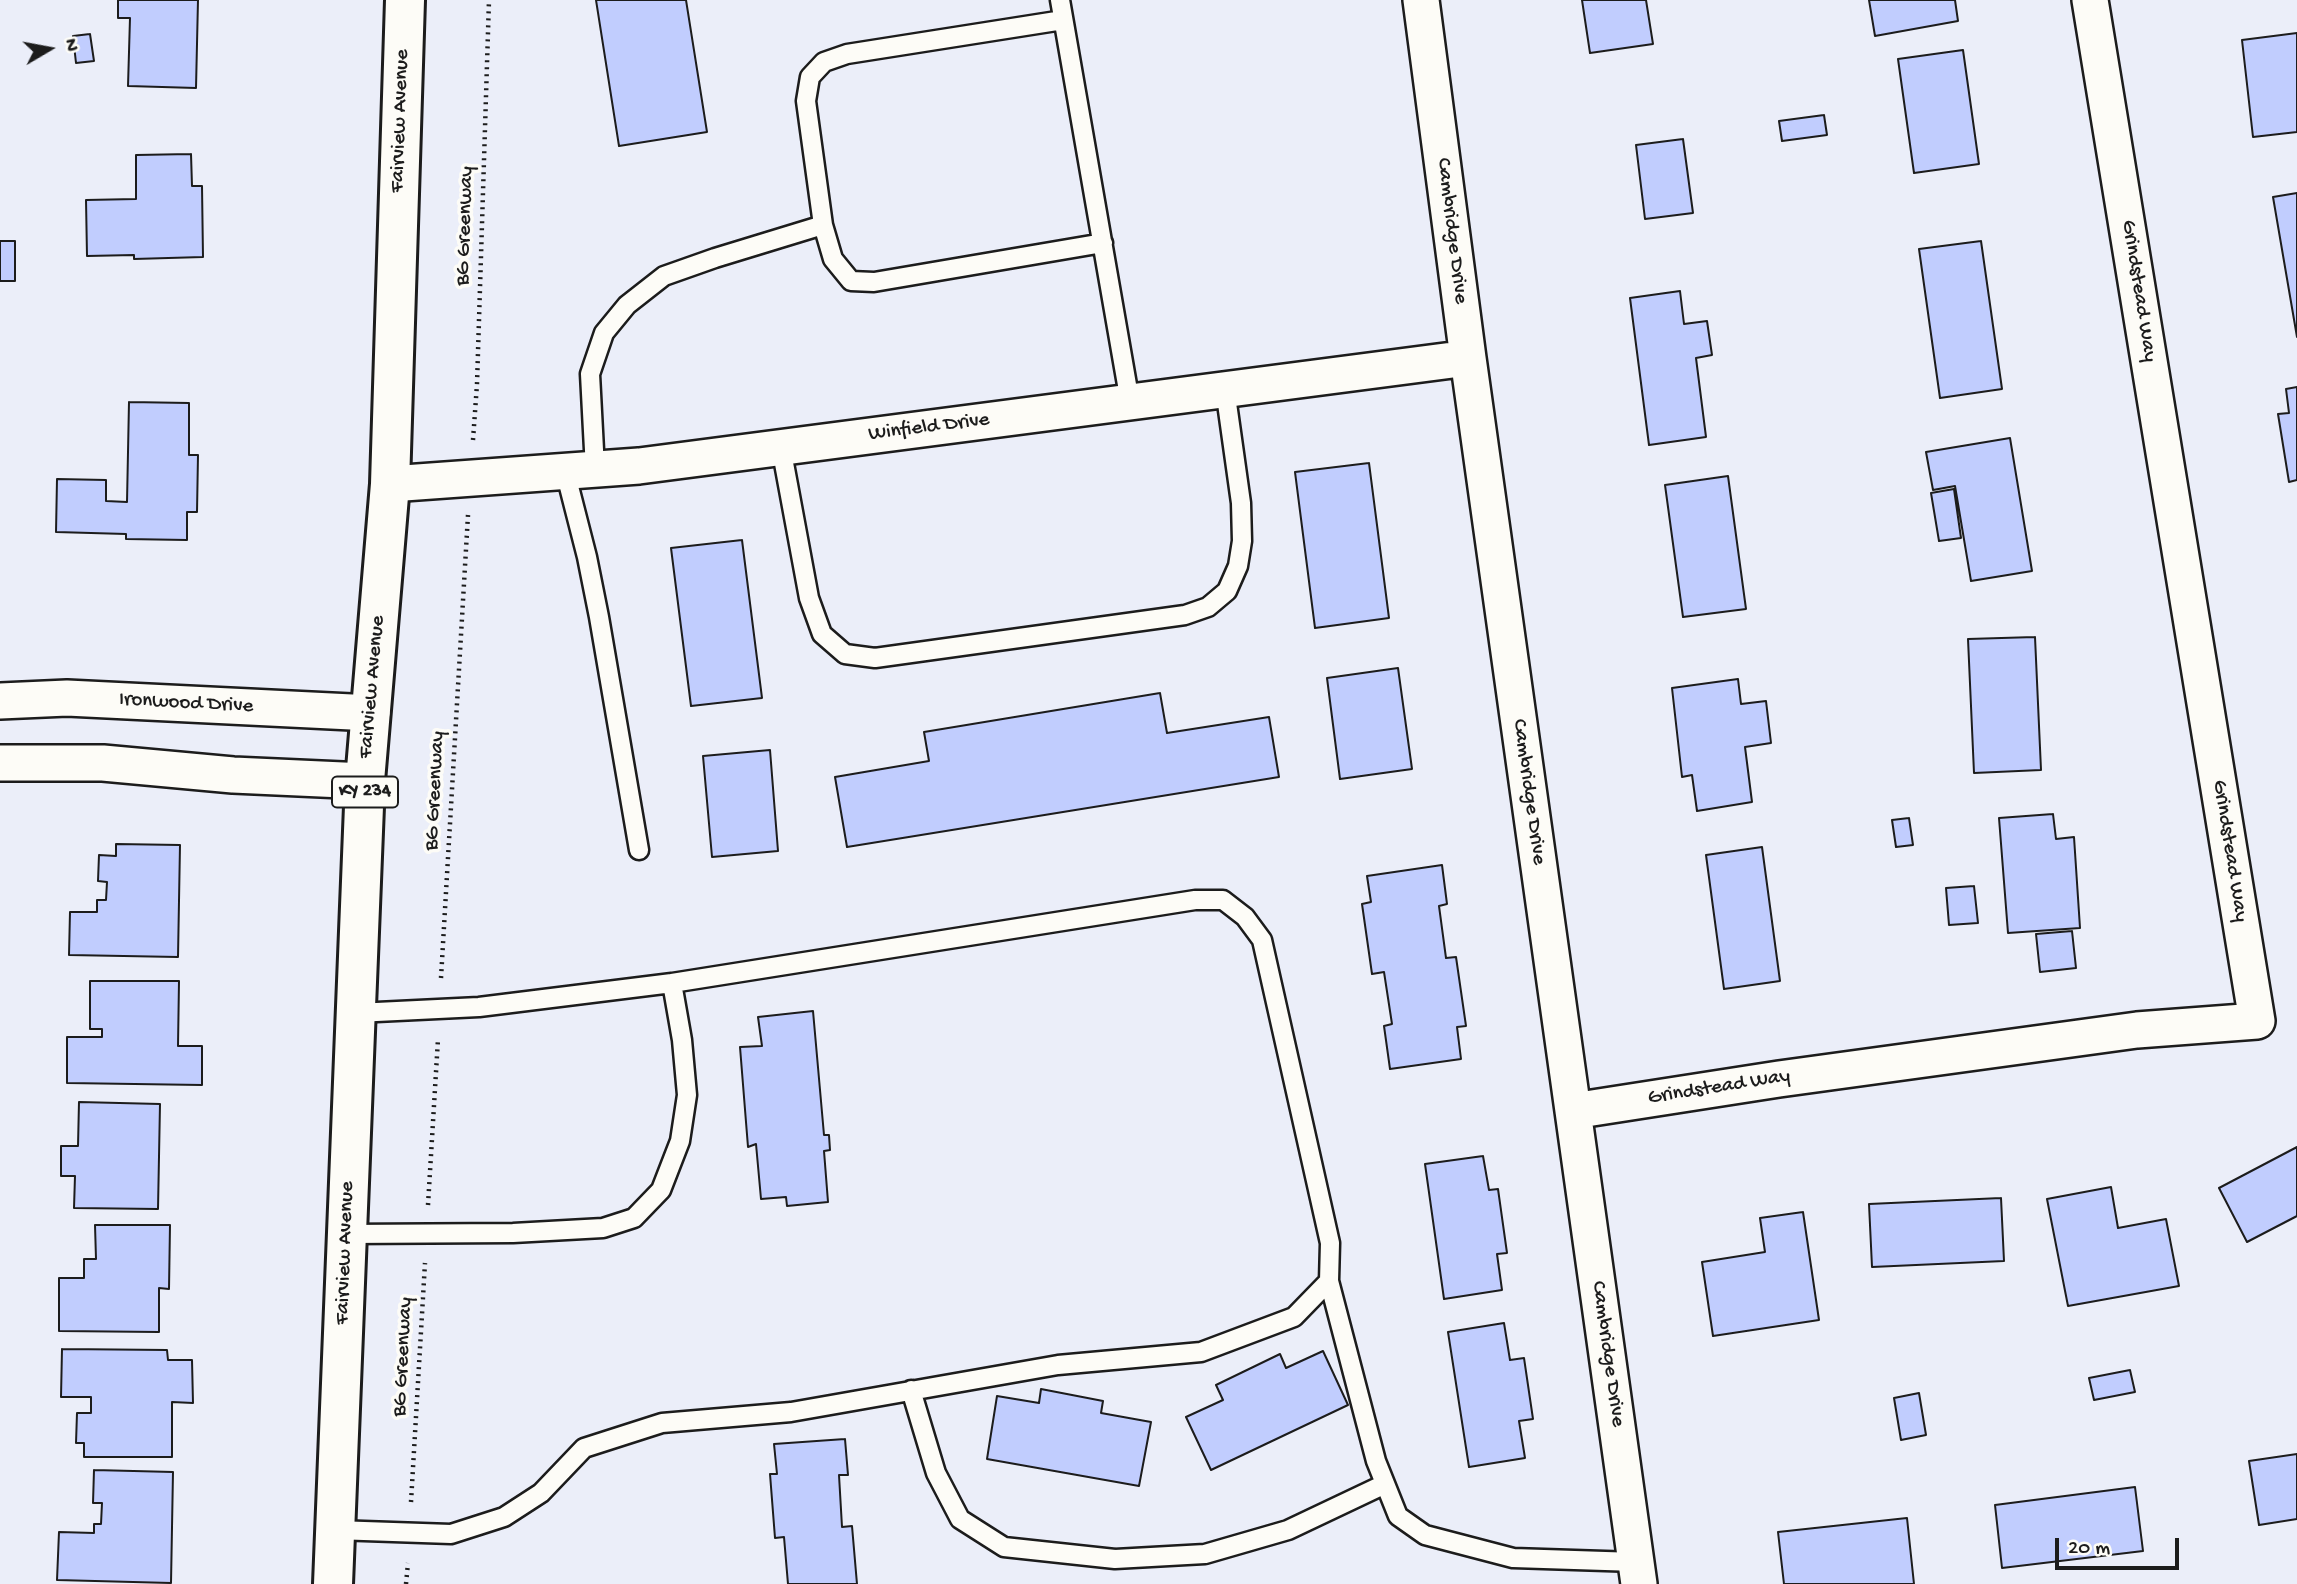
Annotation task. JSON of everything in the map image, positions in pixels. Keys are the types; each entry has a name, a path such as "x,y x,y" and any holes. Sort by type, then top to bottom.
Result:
{"main road":[{"name":"Fairview Avenue","path":"333,1584 365,781 390,484 405,0"}],"street":[{"name":"Cambridge Drive","path":"1420,0 1637,1573"},
{"name":"Grindstead Way","path":"1573,1111 2123,1031 2257,1021 2090,0"},
{"name":"Winfield Drive","path":"390,484 639,466 1468,358"},
{"name":"Ironwood Drive","path":"0,701 66,698 372,713"},
{"path":"0,763 103,764 233,775 365,781"}],"lane":[{"path":"1060,0 1130,402"},
{"path":"1063,20 847,54 824,62 810,77 806,101 823,225 832,259 851,281 874,282 1103,243"},
{"path":"639,850 587,557 580,470 590,374 604,333 627,305 664,276 823,225"},
{"path":"781,447 809,598 822,634 845,654 875,658 1185,615 1208,607 1227,591 1238,566 1242,541 1241,503 1225,389"},
{"path":"356,1013 479,1007 673,983 1195,900 1223,900 1245,917 1262,940 1330,1243 1329,1281 1377,1461 1398,1516 1424,1535 1513,1558 1637,1573"},
{"path":"347,1234 513,1233 603,1228 634,1218 661,1190 680,1141 687,1095 673,983"},
{"path":"335,1530 451,1534 504,1517 541,1493 584,1448 662,1423 791,1412 1058,1365 1201,1352 1294,1317 1329,1281"},
{"path":"911,1390 936,1473 960,1519 1004,1547 1115,1559 1205,1554 1288,1530 1385,1484"}],"path":[{"name":"BG Greenway","path":"407,1584 477,384 489,0"}],"building":[{"path":"118,0 198,0 196,88 128,86 130,18 118,18"},
{"path":"596,0 686,0 707,132 619,146"},
{"path":"1582,0 1646,0 1653,44 1590,53"},
{"path":"1869,0 1955,0 1958,21 1875,36"},
{"path":"2297,33 2297,132 2253,137 2242,40"},
{"path":"90,34 94,61 76,63 73,36"},
{"path":"1963,50 1979,164 1914,173 1898,59"},
{"path":"1824,115 1827,135 1782,141 1779,121"},
{"path":"1683,139 1693,213 1645,219 1636,145"},
{"path":"191,154 192,186 202,186 203,257 134,259 134,255 87,256 86,200 136,199 136,155"},
{"path":"2297,193 2297,337 2273,197"},
{"path":"0,241 15,241 15,281 0,281"},
{"path":"1981,241 2002,389 1940,398 1919,249"},
{"path":"1680,291 1684,324 1707,321 1712,355 1696,358 1706,437 1649,445 1630,298"},
{"path":"2297,387 2297,480 2289,482 2278,414 2289,413 2286,389"},
{"path":"129,402 189,403 189,455 198,455 197,512 187,512 187,540 126,539 126,534 56,532 57,479 106,480 106,501 127,502"},
{"path":"2010,438 2032,571 1971,581 1955,486 1933,490 1926,452"},
{"path":"1369,463 1389,618 1315,628 1295,472"},
{"path":"1728,476 1746,609 1683,617 1665,485"},
{"path":"1954,489 1961,538 1939,541 1931,493"},
{"path":"742,540 762,698 691,706 671,548"},
{"path":"2035,637 2041,770 1974,773 1968,639"},
{"path":"1398,668 1412,769 1340,779 1327,678"},
{"path":"1738,679 1741,704 1766,701 1771,743 1745,747 1752,802 1697,811 1692,775 1682,777 1672,688"},
{"path":"1160,693 1167,733 1269,717 1279,777 847,847 835,777 929,761 924,732"},
{"path":"770,750 778,851 712,857 703,756"},
{"path":"2053,814 2056,839 2074,837 2080,928 2008,933 1999,818"},
{"path":"1909,818 1913,845 1896,847 1892,820"},
{"path":"116,844 180,845 178,957 69,955 70,912 97,912 97,900 106,900 107,882 98,881 99,855 116,856"},
{"path":"1762,847 1780,981 1724,989 1706,855"},
{"path":"1442,865 1447,904 1439,906 1446,958 1456,957 1466,1026 1457,1027 1461,1059 1390,1069 1384,1026 1392,1024 1384,972 1372,974 1362,904 1371,902 1367,876"},
{"path":"1974,886 1978,923 1949,925 1946,888"},
{"path":"2072,931 2076,968 2040,972 2036,934"},
{"path":"90,981 179,981 178,1046 202,1046 202,1085 67,1083 67,1037 102,1037 102,1029 90,1029"},
{"path":"813,1011 824,1135 829,1135 830,1150 824,1151 828,1202 787,1206 786,1197 761,1199 756,1144 748,1147 740,1047 762,1046 758,1017"},
{"path":"79,1102 160,1104 158,1209 74,1208 75,1176 61,1176 61,1146 78,1146"},
{"path":"2297,1147 2297,1216 2247,1242 2219,1188"},
{"path":"1483,1156 1489,1190 1498,1189 1507,1253 1497,1254 1502,1290 1444,1299 1425,1164"},
{"path":"2111,1187 2118,1228 2166,1219 2179,1286 2068,1306 2047,1199"},
{"path":"2001,1198 2004,1261 1872,1267 1869,1204"},
{"path":"1803,1212 1819,1320 1713,1336 1702,1262 1765,1252 1760,1218"},
{"path":"95,1225 170,1225 169,1289 159,1288 159,1332 59,1331 59,1278 84,1278 84,1259 96,1259"},
{"path":"1504,1323 1510,1360 1524,1358 1533,1419 1519,1421 1525,1458 1469,1467 1448,1332"},
{"path":"62,1349 167,1350 168,1360 192,1360 193,1403 172,1402 172,1457 84,1457 84,1443 76,1443 77,1413 91,1413 91,1397 61,1397"},
{"path":"1323,1351 1348,1405 1211,1470 1186,1417 1223,1400 1216,1385 1280,1354 1286,1368"},
{"path":"2130,1370 2135,1392 2094,1400 2089,1378"},
{"path":"1041,1389 1103,1401 1101,1413 1151,1422 1139,1486 987,1459 997,1396 1039,1403"},
{"path":"1919,1393 1926,1435 1901,1440 1894,1398"},
{"path":"845,1439 848,1475 839,1475 842,1527 852,1526 857,1584 788,1584 784,1537 775,1538 770,1474 777,1474 774,1444"},
{"path":"2297,1454 2297,1519 2259,1525 2249,1461"},
{"path":"94,1470 173,1472 171,1583 57,1580 59,1532 94,1533 94,1524 101,1524 102,1503 93,1503"},
{"path":"2135,1487 2143,1551 2002,1568 1995,1505"},
{"path":"1907,1518 1914,1584 1784,1584 1778,1532"}]}
